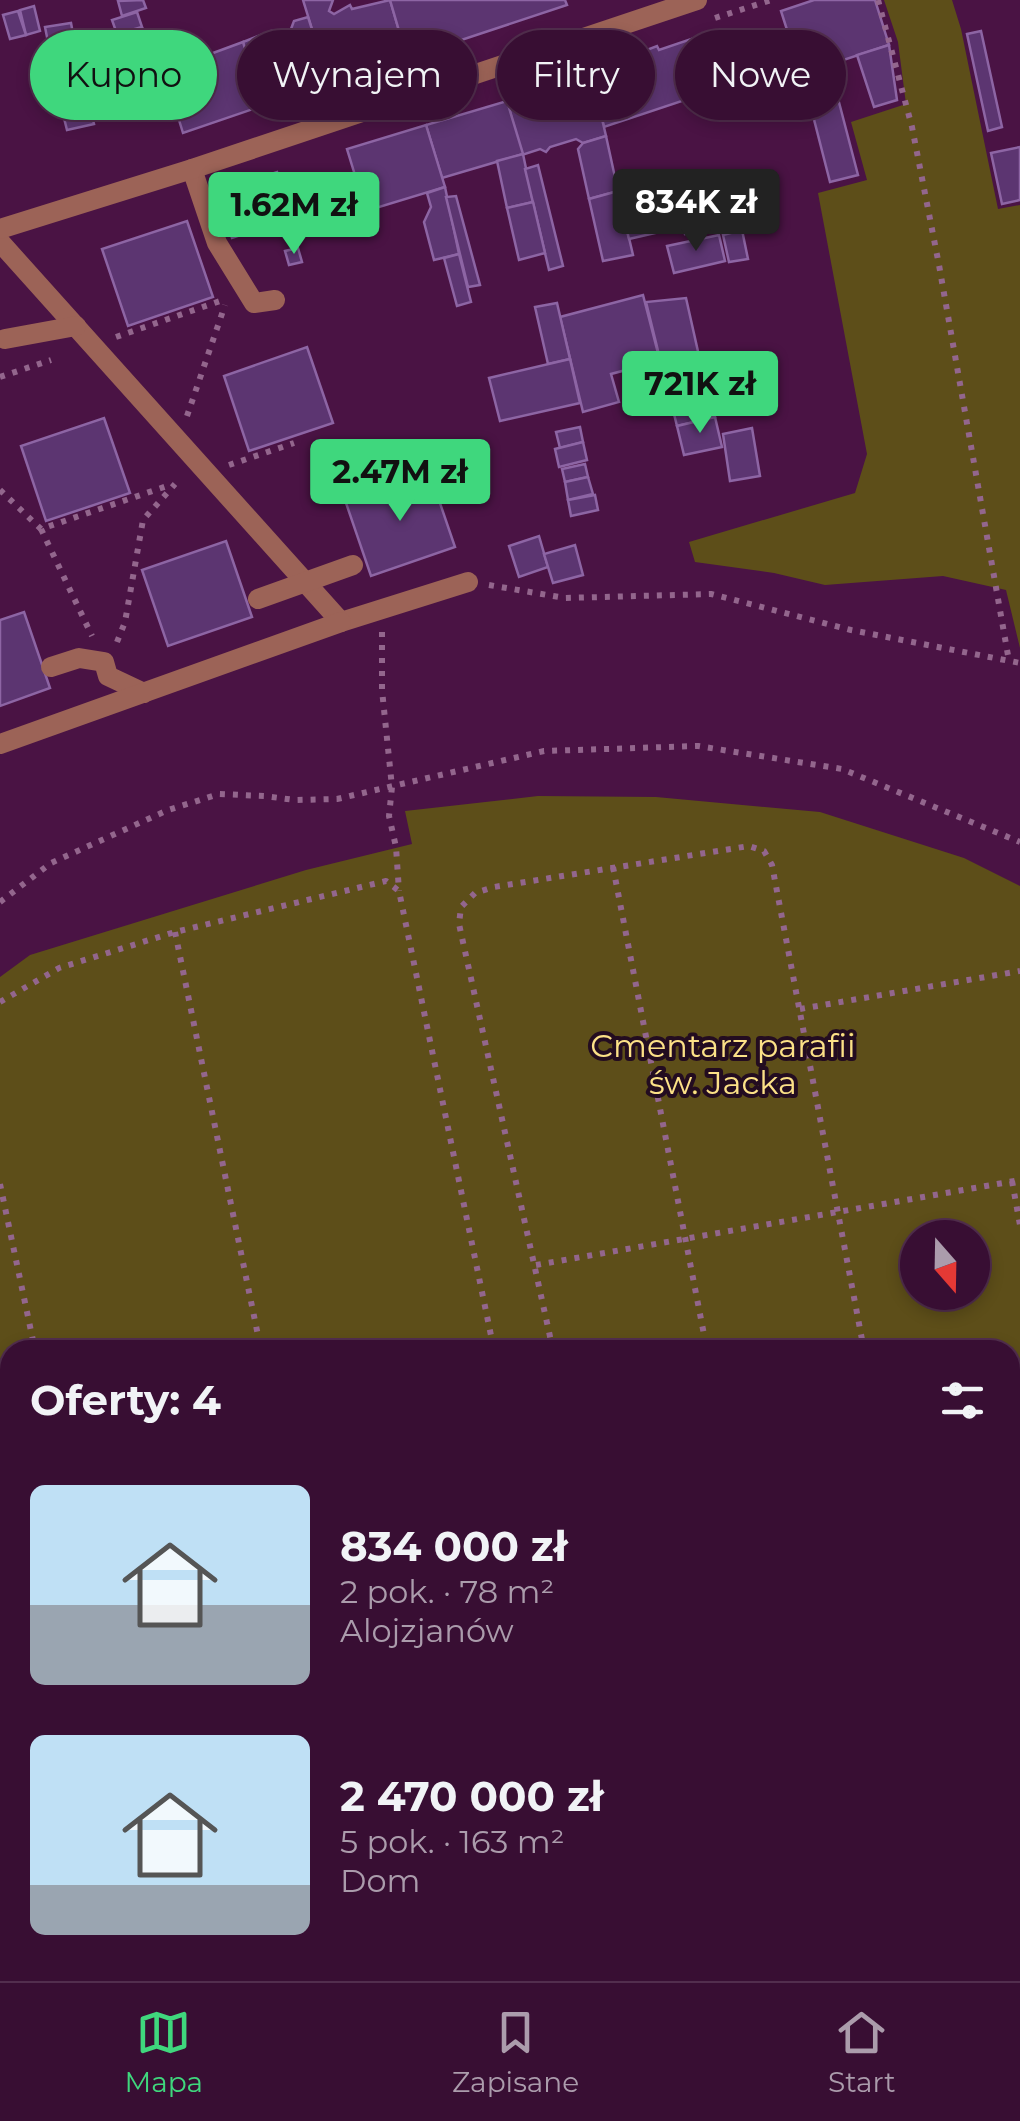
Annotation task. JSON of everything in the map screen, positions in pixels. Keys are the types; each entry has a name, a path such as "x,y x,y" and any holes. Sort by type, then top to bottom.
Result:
{"street":[{"path":"0,229 697,0"},
{"path":"192,169 217,243 254,303 275,300"},
{"path":"0,242 341,622"},
{"path":"5,338 76,326"},
{"path":"258,599 353,565"},
{"path":"0,744 78,713 468,582"},
{"path":"51,667 79,658 104,662 108,676 144,693"}],"path":[{"path":"878,0 916,144 1010,661"},
{"path":"108,340 227,299 184,422 172,409"},
{"path":"224,466 236,481"},
{"path":"0,490 41,530 104,662 116,646 124,622 144,520 175,484"},
{"path":"41,530 86,515"},
{"path":"468,582 565,598 711,594 851,630 1020,664"},
{"path":"376,611 382,632 382,690 392,787 388,816 396,848 399,891 492,1340"},
{"path":"0,902 51,863 168,810 219,794 338,799 544,751 698,746 842,769 1020,842"},
{"path":"551,1340 458,924 460,907 475,893 494,887 749,846 764,851 772,865 862,1340"},
{"path":"613,867 706,1340"},
{"path":"0,1002 59,968 175,932 386,881 399,891"},
{"path":"175,932 259,1340"},
{"path":"800,1009 1020,971"},
{"path":"536,1265 1016,1180 1020,1225"},
{"path":"0,1184 32,1340"}],"green space":[{"path":"884,0 952,0 998,209 1020,205 1020,648 1006,590 943,576 825,585 695,562 689,542 855,493 867,454 818,193 867,180 851,122 906,104 898,42"},
{"name":"Cmentarz parafii św. Jacka","path":"538,796 656,797 820,812 964,858 1020,886 1020,1340 0,1340 0,977 30,955 306,870 412,844 405,811"}],"building":[{"path":"143,0 146,8 122,16 118,1"},
{"path":"303,0 333,0 329,11 334,14 350,5 352,9 390,0 399,30 312,30"},
{"path":"390,0 565,0 567,5 477,35 477,30 399,30"},
{"path":"814,0 875,0 889,45 846,59 846,30 787,30 781,11"},
{"path":"34,6 40,30 30,30 26,35 20,10"},
{"path":"18,11 26,35 10,39 3,15"},
{"path":"137,12 142,27 116,30 112,20"},
{"path":"308,17 312,30 281,30 291,29 294,21"},
{"path":"71,23 72,30 46,30 45,27"},
{"path":"981,31 1002,127 988,131 967,34"},
{"path":"237,44 237,115 183,133 179,120 217,120 217,52"},
{"path":"675,45 675,103 655,110 655,47 659,50"},
{"path":"889,45 897,100 874,107 857,55"},
{"path":"497,104 497,120 513,120 523,154 442,178 426,125 443,120 477,120 477,110"},
{"path":"64,120 93,120 94,124 67,130"},
{"path":"512,120 602,120 606,136 583,143 576,139 546,152 540,149 522,155"},
{"path":"602,120 625,120 604,127"},
{"path":"814,120 844,120 858,175 830,182"},
{"path":"426,125 445,187 366,211 347,149"},
{"path":"606,136 618,191 589,199 578,149 583,143"},
{"path":"1020,147 1020,200 1002,204 991,153"},
{"path":"523,154 533,202 507,208 497,161"},
{"path":"538,165 563,266 549,270 525,169"},
{"path":"277,172 292,218 232,238 217,192"},
{"path":"445,187 459,254 434,260 424,222 431,207 427,193"},
{"path":"618,191 633,255 603,261 589,199"},
{"path":"456,196 480,285 468,287 446,197"},
{"path":"728,197 735,229 719,233 712,200"},
{"path":"711,201 717,228 701,230 695,204"},
{"path":"533,202 545,253 519,260 507,208"},
{"path":"694,206 699,231 685,234 678,209"},
{"path":"652,217 655,233 629,239 625,223"},
{"path":"187,221 213,297 128,326 102,249"},
{"path":"742,230 748,259 729,262 723,235"},
{"path":"719,235 725,261 674,273 667,246"},
{"path":"298,248 302,262 289,265 285,251"},
{"path":"459,254 471,302 457,306 444,258"},
{"path":"643,295 660,361 611,374 619,402 583,412 560,317"},
{"path":"686,298 699,356 662,367 646,302"},
{"path":"557,303 570,359 548,364 535,307"},
{"path":"307,347 333,423 249,451 224,376"},
{"path":"699,356 708,388 670,398 662,367"},
{"path":"570,359 580,403 500,421 489,378"},
{"path":"708,388 715,417 677,426 670,398"},
{"path":"715,417 722,447 684,455 677,426"},
{"path":"104,418 130,493 46,521 21,446"},
{"path":"580,427 583,442 560,448 556,432"},
{"path":"752,428 760,476 730,481 723,434"},
{"path":"583,442 587,460 559,467 555,449"},
{"path":"585,464 588,477 565,482 562,469"},
{"path":"429,471 455,547 371,576 345,500"},
{"path":"588,477 593,494 568,500 565,482"},
{"path":"595,495 598,510 571,516 568,500"},
{"path":"539,536 548,567 519,577 509,546"},
{"path":"226,541 252,617 168,646 142,570"},
{"path":"575,545 583,575 553,583 544,554"},
{"path":"24,612 50,688 0,706 0,620"}]}
